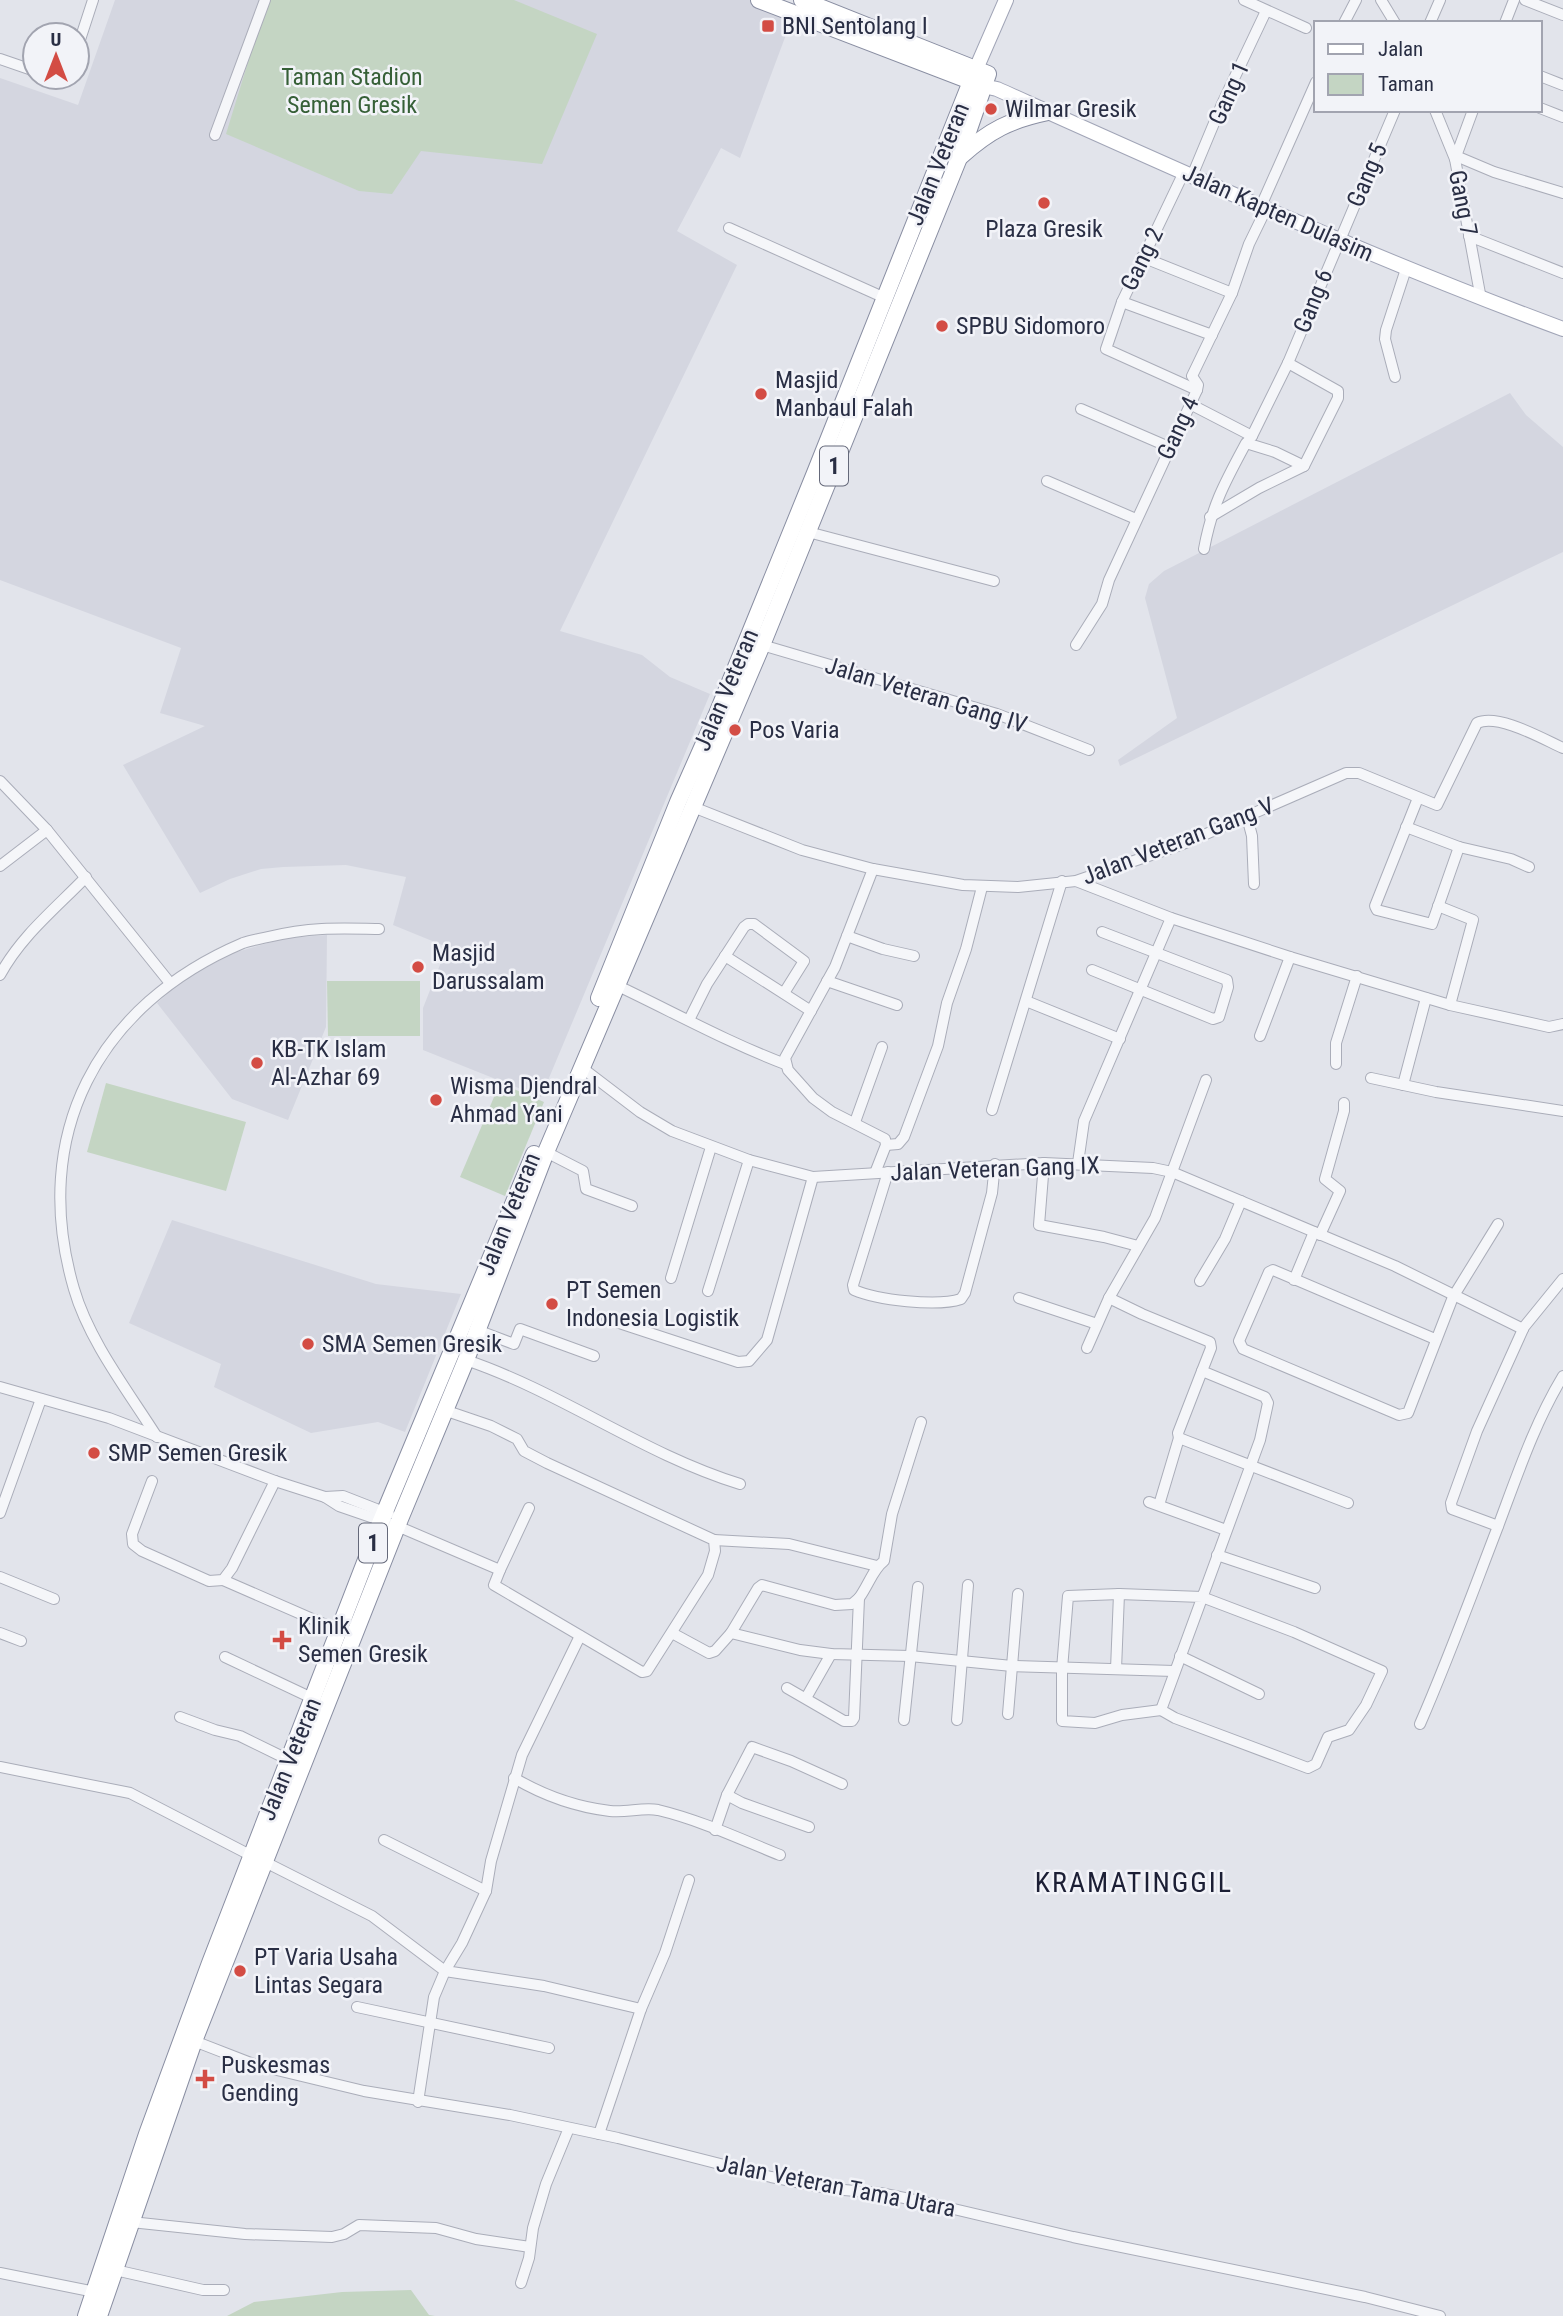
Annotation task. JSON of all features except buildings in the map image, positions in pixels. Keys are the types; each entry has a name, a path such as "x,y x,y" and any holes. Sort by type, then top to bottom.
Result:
{"highway":[{"path":"759,0 983,80"},
{"path":"802,0 983,80"},
{"name":"Jalan Veteran","path":"86,2316 147,2134 259,1859 583,1038 716,733 762,645 959,158 983,80"},
{"name":"Jalan Veteran","path":"724,717 885,298 983,80"},
{"path":"959,158 997,128 1048,112"},
{"name":"Jalan Veteran","path":"99,2316 259,1859 289,1760 340,1631 466,1360 546,1152 693,807 697,777"}],"main road":[{"path":"983,80 990,38 1006,0"},
{"name":"Jalan Kapten Dulasim","path":"983,80 1263,208 1406,269 1563,330"}],"street":[{"path":"86,21 93,0"},
{"path":"215,135 265,0"},
{"path":"1244,0 1306,28"},
{"path":"1345,21 1356,0"},
{"path":"1381,0 1394,21"},
{"path":"1431,21 1440,0"},
{"path":"1507,21 1514,0"},
{"path":"1525,0 1563,15"},
{"name":"Gang 1","path":"1188,174 1266,11"},
{"path":"0,59 21,66"},
{"path":"1542,77 1563,85"},
{"name":"Gang 4","path":"1076,645 1102,604 1109,580 1196,390 1198,385 1192,376 1232,293 1263,208 1314,87"},
{"path":"1542,109 1563,117"},
{"name":"Gang 5","path":"1339,240 1394,112"},
{"path":"1436,112 1455,158 1563,193"},
{"name":"Gang 7","path":"1472,112 1455,158 1481,299"},
{"name":"Gang 2","path":"1188,174 1142,257 1122,302 1106,349 1196,390"},
{"path":"729,228 885,298"},
{"path":"1469,236 1563,273"},
{"name":"Gang 6","path":"1204,550 1210,517 1222,487 1288,363 1339,240"},
{"path":"1142,257 1232,293"},
{"path":"1395,377 1385,339 1406,269"},
{"path":"1122,302 1212,335"},
{"path":"1210,517 1259,488 1304,466 1320,439 1339,393 1288,363"},
{"path":"1190,404 1249,439 1304,466"},
{"path":"1082,409 1169,447"},
{"path":"1047,481 1136,519"},
{"path":"808,532 994,581"},
{"name":"Jalan Veteran Gang IV","path":"762,645 997,714 1089,750"},
{"path":"1458,847 1432,924 1376,908 1418,798 1434,805 1439,804 1477,723 1483,720 1520,728 1563,748"},
{"name":"Jalan Veteran Gang V","path":"693,807 802,850 873,869 982,887 1018,887 1076,880 1183,844 1346,773 1359,773 1418,798"},
{"path":"0,781 47,830 170,983"},
{"path":"1247,817 1252,836 1254,884"},
{"path":"1406,827 1458,847 1478,850 1529,867"},
{"path":"0,866 47,830"},
{"path":"785,1064 787,1051 827,981 873,869"},
{"path":"0,975 15,949 86,877"},
{"path":"1076,880 1171,918 1426,998 1549,1027 1563,1024"},
{"path":"992,1110 1062,881"},
{"path":"886,1145 902,1142 909,1124 938,1045 947,1003 966,948 982,887"},
{"path":"1438,906 1474,919 1450,1005"},
{"path":"1078,1163 1084,1121 1171,918"},
{"path":"689,1020 707,984 748,924 754,924 804,961 784,993"},
{"path":"157,1437 104,1356 75,1291 64,1247 60,1185 64,1145 87,1080 103,1052 142,1008 170,983 244,943 306,928 379,929"},
{"path":"1091,970 1213,1018 1219,1017 1228,987 1227,980 1102,932"},
{"path":"847,936 914,956"},
{"path":"725,956 811,1011"},
{"path":"1260,1036 1290,957"},
{"path":"1336,1064 1336,1043 1357,976"},
{"path":"827,981 897,1005"},
{"path":"616,985 735,1045 785,1064 813,1098 885,1139 886,1145 875,1173"},
{"path":"1403,1085 1426,998"},
{"path":"1026,1001 1119,1039"},
{"path":"855,1122 882,1047"},
{"name":"Jalan Veteran Gang IX","path":"581,1068 657,1123 711,1147 813,1177 1044,1163 1153,1168 1172,1172 1395,1266 1453,1297 1523,1329"},
{"path":"1371,1078 1508,1104 1563,1111"},
{"path":"1087,1348 1110,1298 1155,1218 1206,1080"},
{"path":"1294,1280 1340,1191 1325,1179 1344,1103"},
{"path":"671,1278 711,1147"},
{"path":"546,1152 583,1171 586,1189 632,1206"},
{"path":"708,1291 749,1160"},
{"path":"1044,1163 1039,1225 1138,1246"},
{"path":"888,1172 863,1247 854,1290 921,1303 953,1302 961,1299 965,1293 992,1193 995,1164"},
{"path":"607,1319 738,1362 749,1361 766,1340 813,1177"},
{"path":"1200,1280 1225,1240 1241,1201"},
{"path":"1435,1339 1279,1272 1269,1272 1240,1342 1243,1349 1402,1415 1408,1413 1453,1297 1498,1224"},
{"path":"1498,1526 1452,1508 1451,1503 1477,1431 1523,1329 1563,1279"},
{"path":"1019,1298 1097,1324"},
{"path":"1110,1298 1210,1342 1211,1348 1154,1504 1226,1530"},
{"path":"477,1330 514,1344 520,1329 594,1356"},
{"path":"466,1360 537,1388 701,1472 740,1484"},
{"path":"1161,1710 1265,1420 1267,1400 1202,1371"},
{"path":"1420,1724 1526,1449 1545,1406 1563,1376"},
{"path":"0,1387 109,1418 275,1481 325,1497 339,1506 391,1520 500,1570"},
{"path":"0,1513 41,1399"},
{"path":"444,1410 491,1426 517,1439 524,1451 559,1469 714,1540 789,1544 877,1566"},
{"path":"672,1633 713,1653 732,1633 762,1585 835,1605 852,1604 870,1583 877,1566 884,1561 892,1514 921,1422"},
{"path":"1179,1438 1348,1503"},
{"path":"152,1480 132,1534 133,1544 142,1551 209,1581 223,1580 340,1631"},
{"path":"223,1580 232,1569 275,1481"},
{"path":"529,1508 494,1585 642,1672 647,1671 708,1574 715,1551 714,1540"},
{"path":"1217,1555 1315,1588"},
{"path":"0,1577 54,1600"},
{"path":"957,1720 968,1585"},
{"path":"904,1720 918,1587"},
{"path":"1008,1714 1018,1594"},
{"path":"1116,1669 1119,1594"},
{"path":"1119,1594 1202,1597 1379,1668 1381,1675 1366,1705 1349,1730 1328,1737 1316,1764 1308,1768 1187,1723 1161,1710 1122,1715 1095,1723 1062,1721 1062,1669 1068,1596 1119,1594"},
{"path":"787,1688 844,1721 852,1721 859,1598"},
{"path":"0,1633 21,1641"},
{"path":"732,1633 800,1650 831,1654 910,1656 1012,1667 1174,1671"},
{"path":"418,2102 434,1997 486,1891 491,1861 514,1778 527,1743 580,1636"},
{"path":"806,1698 831,1654"},
{"path":"1180,1656 1259,1694"},
{"path":"225,1657 314,1699"},
{"path":"180,1717 240,1736 289,1760"},
{"path":"715,1830 727,1796 752,1747 842,1784"},
{"path":"0,1767 130,1793 372,1916 445,1971 544,1986 641,2009"},
{"path":"514,1778 537,1792 564,1801 611,1811 652,1809 685,1817 780,1855"},
{"path":"727,1796 809,1827"},
{"path":"384,1840 486,1891"},
{"path":"600,2134 641,2009 665,1953 688,1880"},
{"path":"357,2007 549,2048"},
{"name":"Jalan Veteran Tama Utara","path":"194,2040 256,2065 330,2084 418,2102 490,2111 600,2134 771,2177 924,2202 1365,2297 1440,2316"},
{"path":"522,2283 529,2258 531,2235 546,2184 569,2128"},
{"path":"131,2222 245,2234 332,2237 359,2225 436,2228 476,2239 530,2247"},
{"path":"115,2270 203,2290 225,2290"},
{"path":"0,2273 95,2292"}],"shaded area":[{"path":"115,0 753,0 793,16 740,158 721,148 677,231 737,265 560,631 642,655 670,677 710,694 541,1097 423,1050 423,1008 447,947 393,925 406,877 346,865 283,867 261,869 200,893 123,765 205,726 160,713 181,648 0,580 0,78 21,85 21,91 38,91 78,105 83,91 91,91 91,68"},
{"path":"1510,393 1526,415 1563,447 1563,552 1120,766 1118,760 1177,718 1145,598 1149,584 1164,571"},
{"name":"KB-TK Islam Al-Azhar 69","path":"327,935 326,1027 288,1120 232,1099 157,1003 184,979 233,953 286,938"},
{"name":"SMA Semen Gresik","path":"172,1220 376,1284 461,1294 405,1432 378,1422 311,1433 214,1387 221,1364 129,1323"}],"green space":[{"name":"Taman Stadion Semen Gresik","path":"267,0 514,0 597,34 542,164 421,151 392,194 359,191 226,134"},
{"path":"327,981 420,981 420,1036 328,1036"},
{"path":"106,1083 246,1122 226,1191 87,1152"},
{"path":"500,1083 544,1102 505,1196 460,1177"},
{"path":"411,2290 429,2315 435,2316 227,2316 254,2302 342,2292"}],"place":[{"name":"BNI Sentolang I","path":"768,26"},
{"name":"Wilmar Gresik","path":"991,109"},
{"name":"Plaza Gresik","path":"1044,203"},
{"name":"SPBU Sidomoro","path":"942,326"},
{"name":"Masjid Manbaul Falah","path":"761,394"},
{"name":"Pos Varia","path":"735,730"},
{"name":"Masjid Darussalam","path":"418,967"},
{"name":"KB-TK Islam Al-Azhar 69","path":"257,1063"},
{"name":"Wisma Djendral Ahmad Yani","path":"436,1100"},
{"name":"PT Semen Indonesia Logistik","path":"552,1304"},
{"name":"SMA Semen Gresik","path":"308,1344"},
{"name":"SMP Semen Gresik","path":"94,1453"},
{"name":"Klinik Semen Gresik","path":"282,1640"},
{"name":"PT Varia Usaha Lintas Segara","path":"240,1971"},
{"name":"Puskesmas Gending","path":"205,2079"}],"district":[{"name":"KRAMATINGGIL","path":"1134,1882"}]}
